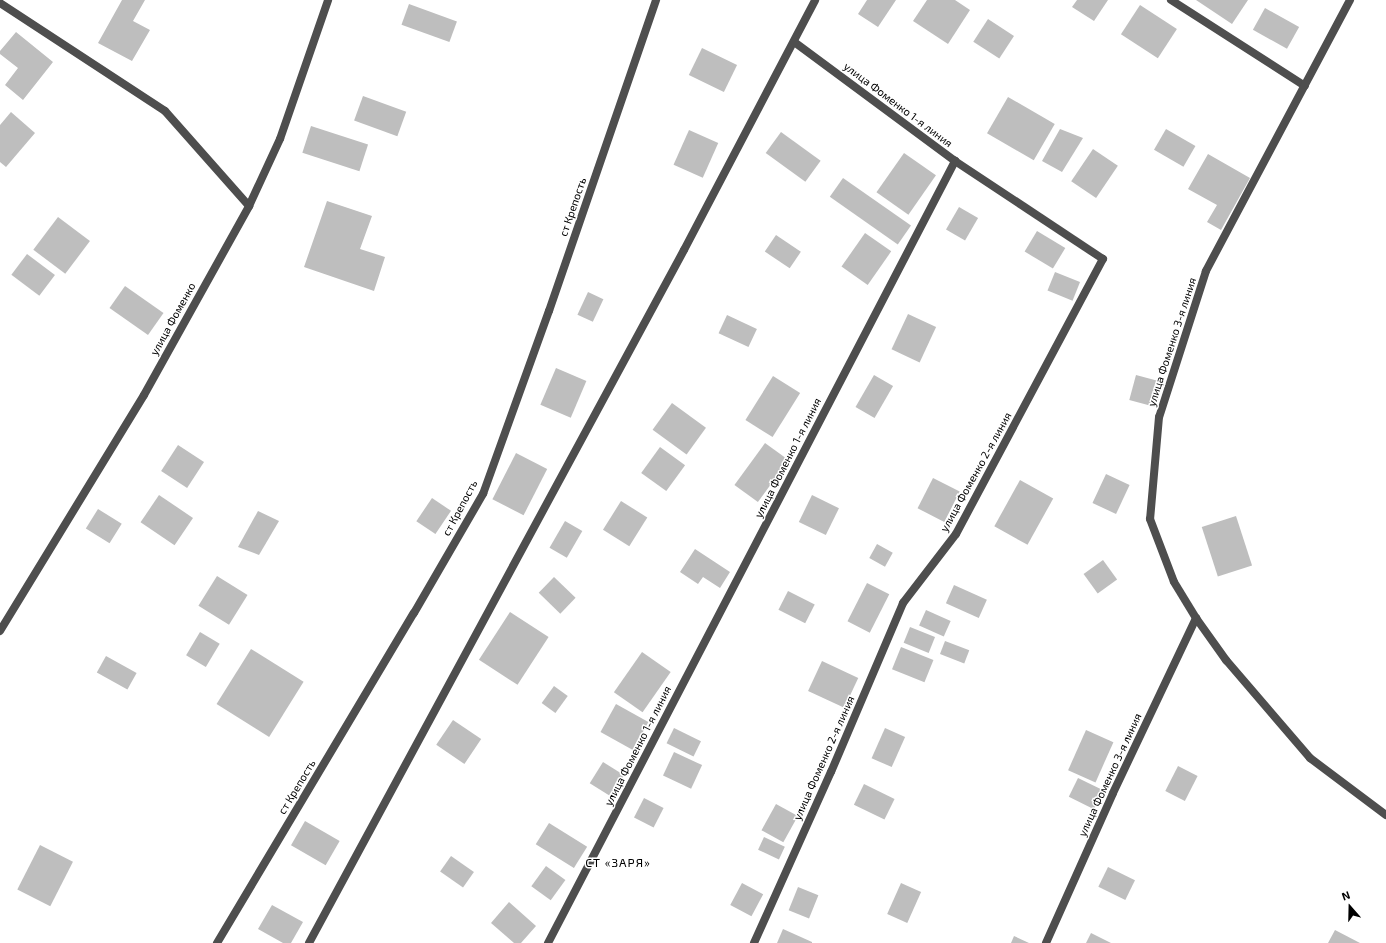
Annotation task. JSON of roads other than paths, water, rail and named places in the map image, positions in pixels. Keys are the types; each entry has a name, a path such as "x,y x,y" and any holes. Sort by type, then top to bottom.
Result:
{"street":[{"name":"улица Фоменко","path":"0,631 144,395 249,206 280,139 328,0"},
{"name":"ст Крепость","path":"217,943 414,613 483,494 549,311 656,0"},
{"path":"309,943 684,250 815,0"},
{"path":"1171,0 1305,86"},
{"name":"улица Фоменко 3-я линия","path":"1350,0 1206,271 1159,417 1150,519 1174,582 1196,618 1226,660 1310,758 1386,815"},
{"path":"0,3 165,111 249,206"},
{"name":"улица Фоменко 1-я линия","path":"548,943 955,161 794,42"},
{"name":"улица Фоменко 2-я линия","path":"754,943 831,772 903,603 956,534 1103,259 955,161"},
{"name":"улица Фоменко 3-я линия","path":"1046,943 1113,793 1196,618"}],"district":[{"name":"СТ «ЗАРЯ»","path":"618,863"}]}
